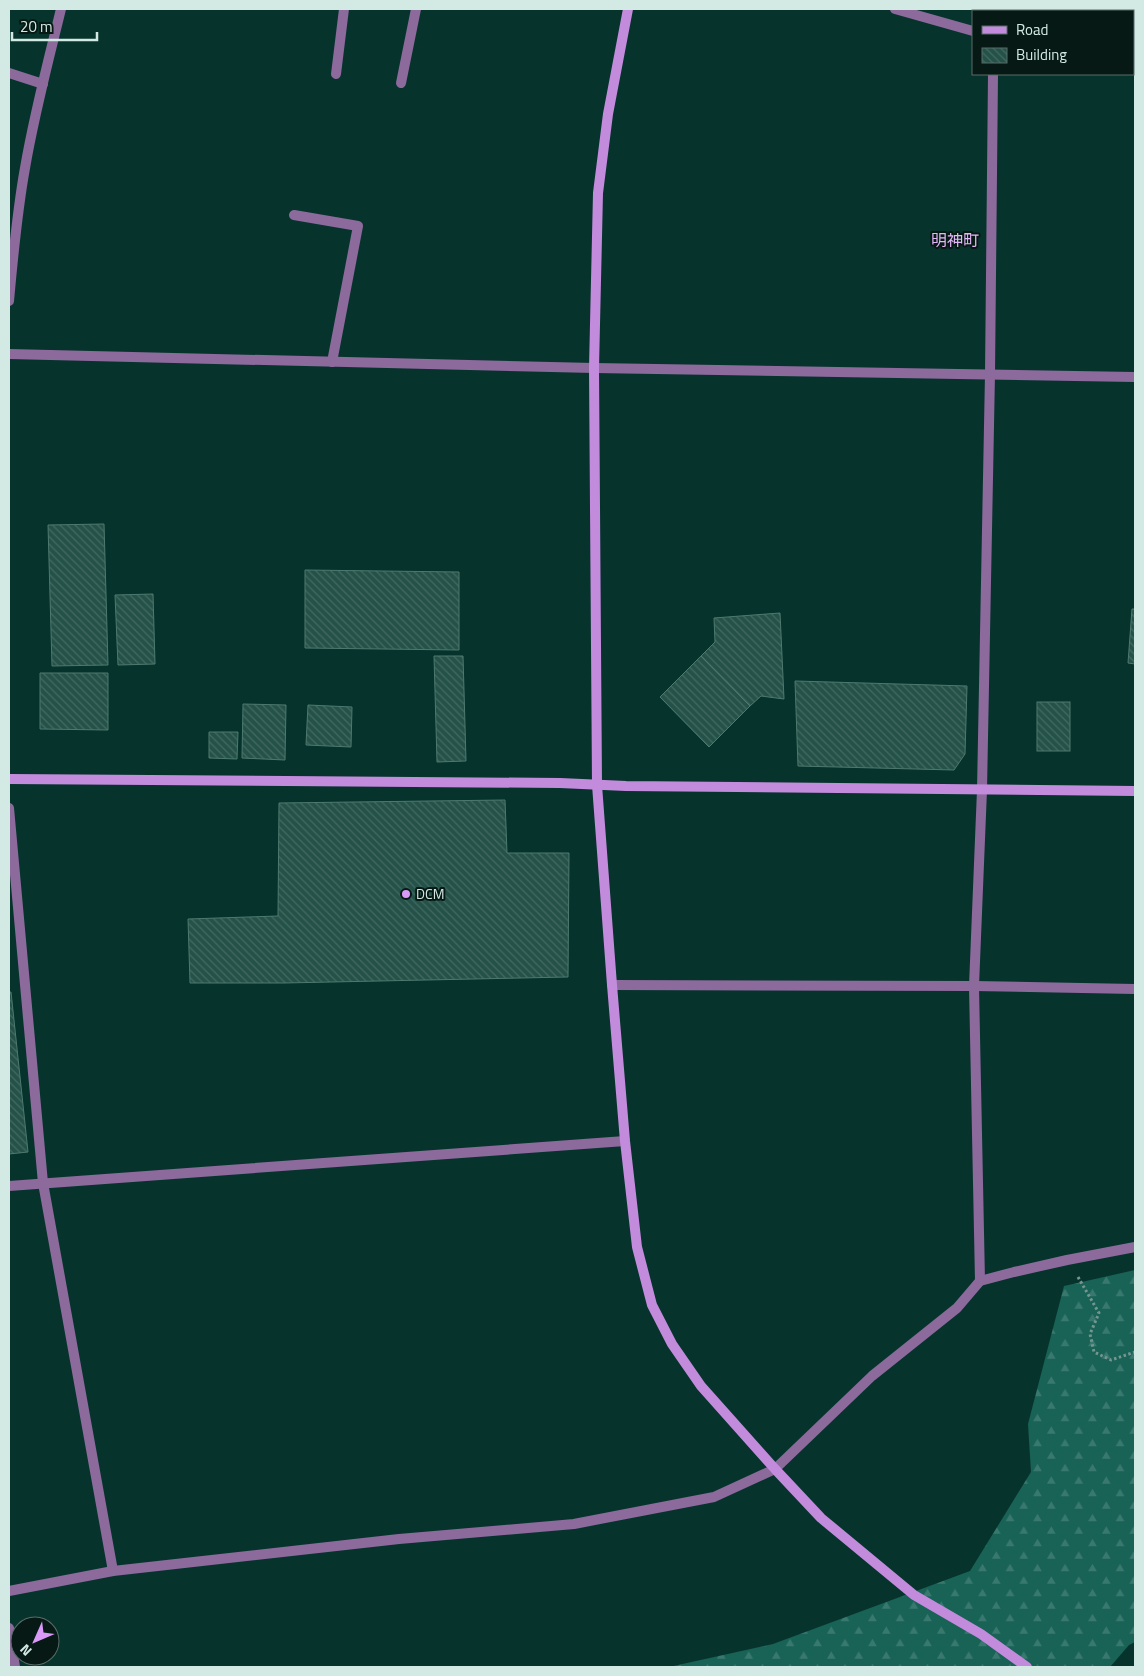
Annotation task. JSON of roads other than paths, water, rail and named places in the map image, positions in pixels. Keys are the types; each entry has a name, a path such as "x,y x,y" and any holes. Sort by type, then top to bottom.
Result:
{"street":[{"path":"9,301 14,240 25,167 42,84 61,9"},
{"path":"336,74 344,9"},
{"path":"401,83 416,9"},
{"path":"628,9 608,114 598,193 594,368 597,785 625,1141 637,1247 652,1305 672,1344 701,1386 775,1469 821,1518 914,1595 981,1634 1027,1667"},
{"path":"895,9 972,31"},
{"path":"9,73 42,84"},
{"path":"980,1281 974,986 982,790 990,374 993,75"},
{"path":"294,215 358,226 332,362"},
{"path":"9,354 594,368 1135,377"},
{"path":"9,779 560,783 1135,791"},
{"path":"9,808 43,1183 112,1571"},
{"path":"612,985 974,986 1135,989"},
{"path":"9,1186 625,1141"},
{"path":"9,1591 112,1571 399,1539 574,1524 714,1497 775,1469 872,1376 958,1308 980,1281 1068,1260 1135,1247"},
{"path":"9,1628 15,1667"}],"place":[{"name":"DCM","path":"406,894"}],"district":[{"name":"明神町","path":"955,240"}]}
